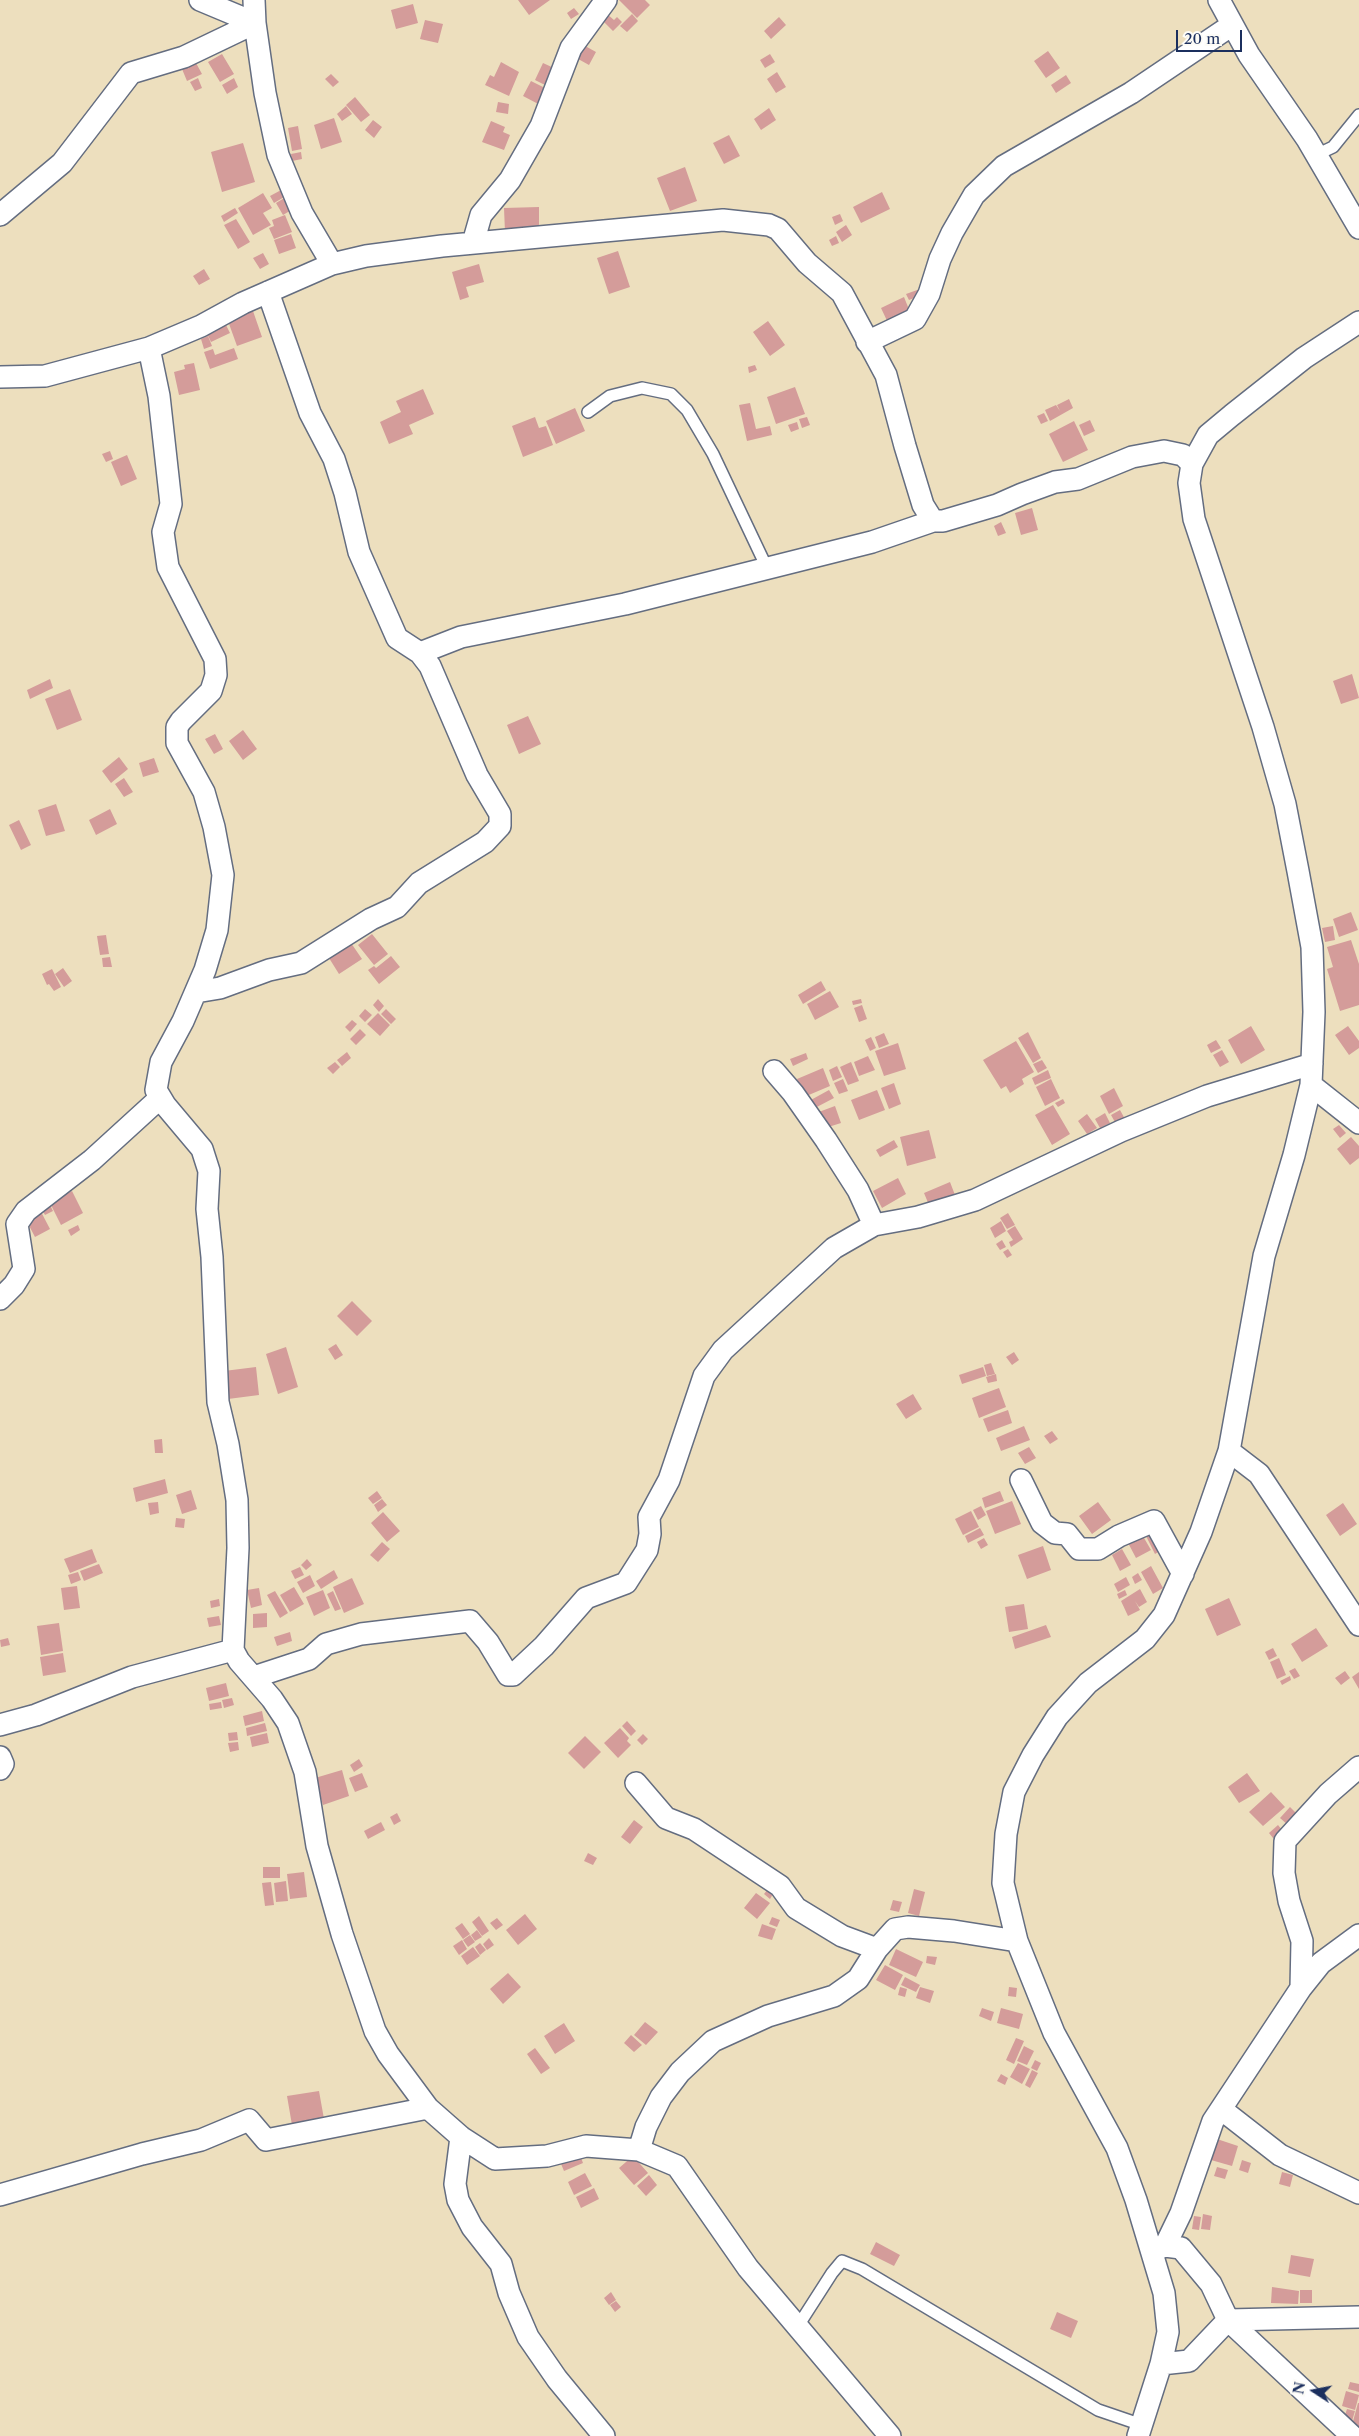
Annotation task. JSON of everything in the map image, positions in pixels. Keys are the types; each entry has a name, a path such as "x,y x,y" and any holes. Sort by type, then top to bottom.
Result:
{"street":[{"path":"200,0 255,22"},
{"path":"254,0 255,22 265,93 278,155 302,213 332,264"},
{"path":"473,243 481,215 510,180 542,126 571,48 606,0"},
{"path":"1219,0 1249,55 1316,155 1359,228"},
{"path":"0,215 62,163 131,73 184,57 255,22"},
{"path":"867,342 915,319 929,294 940,259 952,233 974,195 1004,166 1131,93 1232,25"},
{"path":"0,377 45,376 149,348 201,326 268,292 332,264 366,256 473,243 723,220 770,225 778,229 807,263 842,293 867,342 878,357 886,376 921,496 929,517 933,521"},
{"path":"196,992 220,988 269,970 301,963 370,919 396,907 419,882 486,842 500,826 500,814 477,775 430,666 420,653 398,638 359,552 345,493 334,459 304,398 268,292"},
{"path":"1140,2431 1162,2364 1168,2332 1158,2249 1117,2148 1054,2032 1017,1941 1003,1883 1006,1834 1014,1792 1033,1755 1057,1717 1088,1683 1145,1638 1164,1615 1183,1574 1218,1488 1229,1451 1264,1256 1294,1155 1311,1085 1312,947 1285,804 1260,718 1194,519 1189,483 1192,464 1208,435 1304,358 1359,322"},
{"path":"149,348 159,396 171,504 163,532 168,567 215,659 216,675 211,691 177,727 177,743 204,792 214,827 223,874 217,930 196,992 161,1062 156,1090 160,1098 202,1149 210,1171 207,1209 212,1257 218,1402 228,1444 237,1500 238,1548 233,1650 239,1661 254,1677 288,1723 305,1772 317,1846 342,1934 375,2031 388,2054 428,2108 461,2137 495,2158 547,2156 586,2146 639,2150 677,2166 748,2268 860,2403 890,2436"},
{"path":"420,653 461,637 625,604 872,542 933,521 943,521 997,505 1055,482 1078,478 1132,458 1164,451 1183,455 1192,464"},
{"path":"254,1677 309,1659 326,1644 361,1634 463,1621 470,1621 488,1642 508,1675 513,1675 524,1666 586,1598 626,1583 647,1550 650,1534 649,1517 669,1480 704,1376 723,1350 834,1248 874,1225 918,1217 975,1200 1121,1131 1207,1096 1312,1064"},
{"path":"774,1071 793,1093 826,1140 858,1190 874,1225"},
{"path":"1311,1085 1359,1123"},
{"path":"0,1298 14,1285 24,1269 17,1224 26,1211 92,1160 160,1098"},
{"path":"1229,1451 1259,1474 1359,1625"},
{"path":"1022,1480 1042,1523 1055,1532 1067,1534 1079,1548 1098,1549 1119,1536 1154,1521 1183,1574"},
{"path":"0,1725 36,1715 132,1677 233,1650"},
{"path":"0,1757 3,1764 0,1769"},
{"path":"1301,1988 1302,1941 1289,1900 1284,1873 1284,1841 1328,1794 1359,1767"},
{"path":"636,1783 666,1818 694,1829 780,1886 796,1908 842,1936 877,1949"},
{"path":"639,2150 646,2127 661,2098 680,2072 714,2041 768,2016 834,1996 858,1979 877,1949 895,1929 908,1927 954,1931 1017,1941"},
{"path":"1158,2249 1181,2213 1213,2121 1301,1988 1320,1964 1359,1935"},
{"path":"0,2195 142,2154 201,2140 249,2120 266,2140 428,2108"},
{"path":"1221,2109 1280,2155 1359,2193"},
{"path":"461,2137 455,2184 458,2200 472,2227 501,2264 509,2293 528,2337 557,2380 604,2436"},
{"path":"1158,2249 1181,2248 1211,2284 1228,2320 1352,2436"},
{"path":"1162,2364 1189,2360 1228,2320 1359,2317"}],"lane":[{"path":"1316,155 1333,147 1359,115"},
{"path":"588,412 610,396 642,388 671,394 687,410 713,454 768,568"},
{"path":"798,2326 832,2273 842,2262 862,2269 1098,2410 1140,2431"}],"building":[{"path":"518,0 550,0 529,15"},
{"path":"619,0 645,0 650,5 637,18"},
{"path":"413,4 418,23 396,29 391,10"},
{"path":"574,8 579,14 571,19 567,13"},
{"path":"607,14 614,20 617,17 622,22 613,31 602,20"},
{"path":"632,14 638,21 627,32 620,26"},
{"path":"779,17 786,25 771,39 764,31"},
{"path":"425,20 443,24 438,43 420,39"},
{"path":"578,42 596,52 589,65 571,55"},
{"path":"1048,51 1060,68 1046,78 1034,61"},
{"path":"222,54 234,74 220,82 208,62"},
{"path":"770,54 775,62 765,68 760,60"},
{"path":"501,62 519,72 509,96 485,85 490,75 494,77"},
{"path":"196,63 202,74 187,81 182,69"},
{"path":"543,63 556,69 547,86 535,80"},
{"path":"777,72 786,87 776,93 767,79"},
{"path":"331,74 339,82 333,87 325,79"},
{"path":"1066,75 1071,83 1056,93 1051,85"},
{"path":"198,78 202,88 195,91 190,82"},
{"path":"234,78 238,87 227,94 222,85"},
{"path":"531,81 547,89 544,107 523,96"},
{"path":"355,97 370,115 361,122 346,105"},
{"path":"498,102 509,104 508,114 496,112"},
{"path":"346,106 352,114 342,121 337,114"},
{"path":"769,108 776,120 761,130 754,119"},
{"path":"334,118 342,142 321,149 314,125"},
{"path":"373,120 382,127 374,138 365,130"},
{"path":"491,121 505,127 503,132 510,135 504,150 482,142"},
{"path":"298,126 302,149 292,151 288,128"},
{"path":"729,135 740,156 724,164 713,143"},
{"path":"243,143 255,182 222,192 211,152"},
{"path":"301,152 302,159 292,161 291,154"},
{"path":"685,167 697,201 670,211 657,178"},
{"path":"283,189 286,196 274,203 270,196"},
{"path":"882,192 890,209 861,223 853,207"},
{"path":"263,193 272,208 263,213 271,225 253,235 238,208"},
{"path":"286,197 293,209 283,215 276,203"},
{"path":"539,207 539,231 505,232 504,208"},
{"path":"235,208 238,213 224,222 221,216"},
{"path":"840,214 843,221 835,225 832,217"},
{"path":"285,215 292,232 274,239 269,228 274,226 272,220"},
{"path":"236,219 250,242 238,249 224,225"},
{"path":"846,225 852,235 842,242 836,232"},
{"path":"291,234 296,248 279,254 274,240"},
{"path":"836,236 839,243 832,246 829,240"},
{"path":"618,251 630,287 609,294 597,258"},
{"path":"263,253 269,264 260,269 253,258"},
{"path":"479,264 484,282 466,287 469,297 460,300 452,272"},
{"path":"204,269 210,279 199,285 193,276"},
{"path":"920,289 922,295 909,300 906,294"},
{"path":"904,297 912,317 890,327 881,308"},
{"path":"253,311 262,337 237,346 228,321"},
{"path":"224,321 230,333 211,342 206,331"},
{"path":"768,321 785,345 770,356 753,332"},
{"path":"208,336 212,346 204,349 201,339"},
{"path":"234,348 238,359 210,369 204,352 213,349 215,355"},
{"path":"194,363 200,390 179,395 174,372 185,369 184,365"},
{"path":"755,365 757,370 749,373 748,367"},
{"path":"795,387 805,414 776,424 767,397"},
{"path":"423,389 434,414 409,425 413,434 389,444 380,422 401,412 396,401"},
{"path":"1069,399 1073,408 1050,421 1045,410 1056,405 1060,411 1057,405"},
{"path":"750,403 756,429 770,426 772,435 747,441 739,405"},
{"path":"575,408 585,431 556,444 546,421"},
{"path":"1044,413 1048,421 1041,424 1037,416"},
{"path":"535,417 539,428 546,426 553,445 523,457 512,426"},
{"path":"807,417 810,425 802,428 799,419"},
{"path":"1090,420 1095,431 1084,436 1079,425"},
{"path":"1074,421 1088,450 1063,462 1049,434"},
{"path":"797,422 799,429 791,432 788,425"},
{"path":"110,451 113,459 106,462 102,454"},
{"path":"127,455 137,479 121,486 111,462"},
{"path":"1032,508 1038,530 1021,535 1015,513"},
{"path":"1001,522 1006,533 998,536 994,526"},
{"path":"1352,674 1359,698 1341,704 1333,681"},
{"path":"50,679 53,688 30,699 27,690"},
{"path":"70,689 82,720 57,730 45,699"},
{"path":"528,716 541,744 519,754 507,725"},
{"path":"243,730 257,749 243,760 229,741"},
{"path":"215,734 223,749 214,754 205,739"},
{"path":"119,757 128,769 111,783 102,771"},
{"path":"154,758 159,772 143,777 139,763"},
{"path":"124,778 133,792 124,797 115,784"},
{"path":"56,804 65,831 46,836 38,810"},
{"path":"110,809 117,824 96,835 89,820"},
{"path":"19,820 31,845 21,850 9,825"},
{"path":"1351,912 1358,930 1339,937 1333,919"},
{"path":"1333,926 1335,940 1325,942 1322,928"},
{"path":"372,934 388,954 374,965 358,945"},
{"path":"106,935 109,954 100,955 97,936"},
{"path":"1351,940 1359,964 1359,1005 1340,1011 1327,969 1333,967 1327,947"},
{"path":"351,943 362,959 339,974 329,958"},
{"path":"391,956 400,967 379,984 368,970 374,966 376,968"},
{"path":"110,957 112,967 103,967 102,958"},
{"path":"63,968 72,981 64,987 55,974"},
{"path":"52,969 61,987 54,991 49,984 47,985 42,974"},
{"path":"821,981 826,990 803,1004 798,995"},
{"path":"830,991 839,1007 815,1020 807,1004"},
{"path":"378,999 384,1006 379,1012 373,1005"},
{"path":"861,999 862,1003 853,1005 852,1001"},
{"path":"862,1005 867,1019 859,1022 854,1008"},
{"path":"365,1009 372,1015 365,1022 359,1016"},
{"path":"386,1009 396,1019 391,1024 381,1014"},
{"path":"378,1013 390,1025 380,1036 367,1024"},
{"path":"352,1020 357,1024 350,1032 345,1027"},
{"path":"1251,1026 1265,1050 1241,1064 1228,1040"},
{"path":"1348,1026 1359,1041 1359,1048 1349,1055 1335,1035"},
{"path":"360,1029 366,1035 356,1045 350,1039"},
{"path":"1028,1032 1041,1058 1033,1063 1018,1038"},
{"path":"884,1033 889,1044 879,1048 875,1037"},
{"path":"871,1037 876,1048 870,1051 865,1040"},
{"path":"1216,1040 1221,1048 1211,1053 1207,1045"},
{"path":"1016,1041 1034,1072 1022,1079 1024,1084 1010,1093 1006,1086 1001,1089 983,1060"},
{"path":"898,1043 906,1069 884,1076 875,1051"},
{"path":"1222,1050 1229,1062 1220,1067 1213,1055"},
{"path":"347,1052 351,1058 342,1066 337,1060"},
{"path":"806,1053 808,1059 793,1066 790,1059"},
{"path":"868,1056 875,1070 859,1076 854,1062"},
{"path":"1042,1060 1047,1068 1038,1073 1033,1064"},
{"path":"335,1062 340,1067 333,1074 327,1068"},
{"path":"851,1062 859,1081 848,1085 840,1067"},
{"path":"837,1066 842,1077 833,1081 829,1070"},
{"path":"823,1068 830,1086 804,1097 797,1079"},
{"path":"1048,1070 1051,1078 1035,1085 1032,1078"},
{"path":"843,1079 848,1091 839,1094 834,1083"},
{"path":"1051,1079 1060,1098 1045,1106 1036,1087"},
{"path":"894,1083 901,1104 889,1109 881,1088"},
{"path":"1114,1088 1123,1106 1109,1114 1100,1096"},
{"path":"829,1090 834,1098 813,1109 809,1101"},
{"path":"877,1090 885,1110 859,1120 851,1100"},
{"path":"1063,1099 1065,1103 1058,1107 1055,1103"},
{"path":"1053,1105 1070,1134 1052,1145 1035,1115"},
{"path":"835,1106 841,1123 822,1129 816,1113"},
{"path":"1120,1110 1125,1119 1116,1124 1111,1115"},
{"path":"1105,1113 1110,1123 1100,1128 1095,1119"},
{"path":"1087,1114 1097,1128 1087,1134 1078,1121"},
{"path":"1339,1125 1346,1133 1340,1138 1333,1129"},
{"path":"929,1130 936,1158 907,1166 900,1137"},
{"path":"1351,1137 1359,1146 1359,1158 1350,1165 1337,1149"},
{"path":"894,1140 898,1147 880,1157 876,1150"},
{"path":"898,1178 906,1194 882,1208 873,1191"},
{"path":"950,1182 955,1195 929,1205 924,1193"},
{"path":"72,1191 83,1213 61,1225 50,1203"},
{"path":"48,1201 53,1211 45,1215 40,1206"},
{"path":"39,1208 50,1229 35,1237 24,1216"},
{"path":"1008,1213 1015,1225 1007,1229 1000,1218"},
{"path":"1001,1221 1006,1231 995,1238 990,1228"},
{"path":"78,1225 80,1230 71,1236 68,1230"},
{"path":"1015,1226 1023,1239 1011,1247 1009,1242 1013,1240 1007,1231"},
{"path":"1002,1240 1006,1247 1000,1250 996,1244"},
{"path":"1008,1249 1012,1255 1007,1258 1003,1252"},
{"path":"352,1301 372,1321 357,1336 337,1316"},
{"path":"336,1344 343,1355 335,1360 328,1349"},
{"path":"286,1347 298,1387 278,1394 266,1354"},
{"path":"1014,1352 1019,1360 1012,1365 1006,1357"},
{"path":"991,1363 995,1374 987,1376 984,1365"},
{"path":"256,1367 259,1395 228,1399 224,1371"},
{"path":"983,1367 986,1376 962,1384 959,1375"},
{"path":"996,1374 997,1381 988,1383 986,1377"},
{"path":"999,1388 1006,1407 979,1418 972,1398"},
{"path":"913,1394 922,1409 906,1419 896,1404"},
{"path":"1008,1410 1012,1423 988,1432 983,1419"},
{"path":"1024,1426 1030,1440 1001,1451 996,1438"},
{"path":"1052,1431 1058,1439 1050,1444 1044,1436"},
{"path":"162,1439 163,1453 155,1453 154,1440"},
{"path":"1029,1447 1036,1458 1025,1464 1018,1453"},
{"path":"165,1479 168,1493 136,1502 133,1488"},
{"path":"191,1490 197,1509 182,1514 176,1495"},
{"path":"377,1491 382,1498 373,1504 368,1498"},
{"path":"1000,1491 1004,1501 985,1508 982,1498"},
{"path":"382,1499 387,1505 378,1512 374,1505"},
{"path":"1012,1501 1021,1524 995,1534 986,1511"},
{"path":"158,1502 159,1513 150,1515 148,1503"},
{"path":"1098,1502 1111,1520 1092,1534 1079,1516"},
{"path":"1343,1503 1357,1524 1340,1536 1326,1515"},
{"path":"981,1506 986,1515 978,1520 973,1510"},
{"path":"971,1511 979,1527 963,1535 955,1519"},
{"path":"383,1512 400,1531 387,1542 371,1523"},
{"path":"176,1518 185,1519 184,1528 175,1527"},
{"path":"1151,1526 1163,1549 1155,1554 1143,1530"},
{"path":"980,1528 984,1535 968,1543 965,1536"},
{"path":"1140,1531 1151,1550 1136,1558 1126,1539"},
{"path":"984,1538 988,1545 981,1549 977,1542"},
{"path":"382,1542 390,1549 378,1562 370,1555"},
{"path":"1043,1546 1051,1570 1027,1579 1018,1555"},
{"path":"92,1549 97,1562 70,1573 64,1559"},
{"path":"1122,1549 1131,1565 1120,1571 1112,1555"},
{"path":"307,1559 312,1565 306,1570 301,1565"},
{"path":"99,1564 103,1573 84,1581 80,1571"},
{"path":"1151,1566 1163,1588 1153,1594 1141,1572"},
{"path":"300,1567 304,1575 295,1579 291,1571"},
{"path":"334,1570 338,1578 321,1589 316,1581"},
{"path":"78,1572 81,1580 71,1584 68,1575"},
{"path":"1138,1573 1142,1580 1135,1584 1132,1577"},
{"path":"310,1575 315,1586 303,1593 297,1582"},
{"path":"1126,1577 1130,1585 1118,1592 1114,1584"},
{"path":"352,1578 364,1604 344,1613 333,1587"},
{"path":"77,1586 80,1608 64,1610 61,1588"},
{"path":"294,1587 304,1604 290,1612 280,1595"},
{"path":"259,1588 262,1605 251,1608 247,1590"},
{"path":"1140,1589 1147,1602 1139,1607 1135,1601 1140,1610 1128,1616 1121,1601"},
{"path":"323,1590 330,1608 314,1616 306,1597"},
{"path":"1125,1590 1127,1595 1119,1599 1117,1594"},
{"path":"275,1591 288,1613 280,1618 267,1595"},
{"path":"333,1591 341,1609 335,1611 327,1594"},
{"path":"1229,1598 1241,1625 1217,1636 1205,1609"},
{"path":"219,1599 220,1606 211,1608 210,1601"},
{"path":"1024,1604 1028,1629 1009,1632 1005,1607"},
{"path":"267,1613 267,1627 253,1628 253,1614"},
{"path":"219,1616 221,1625 209,1627 207,1618"},
{"path":"59,1623 63,1651 41,1655 37,1626"},
{"path":"1046,1625 1051,1637 1015,1649 1012,1637"},
{"path":"1316,1628 1328,1646 1302,1662 1291,1644"},
{"path":"290,1632 292,1641 277,1646 274,1637"},
{"path":"8,1638 10,1645 1,1647 0,1640"},
{"path":"1273,1648 1277,1656 1269,1660 1265,1652"},
{"path":"63,1653 66,1672 43,1676 40,1657"},
{"path":"1279,1658 1286,1675 1277,1679 1270,1662"},
{"path":"1295,1668 1300,1676 1294,1679 1289,1671"},
{"path":"1345,1671 1350,1678 1341,1685 1335,1678"},
{"path":"1359,1672 1359,1689 1352,1677"},
{"path":"1290,1676 1291,1680 1282,1685 1280,1681"},
{"path":"226,1683 229,1696 209,1701 206,1688"},
{"path":"232,1698 234,1705 224,1708 222,1700"},
{"path":"221,1702 222,1708 210,1710 209,1704"},
{"path":"262,1711 264,1721 245,1726 243,1716"},
{"path":"627,1721 636,1731 631,1736 622,1726"},
{"path":"265,1723 267,1731 247,1736 246,1728"},
{"path":"620,1728 629,1738 627,1741 631,1745 618,1758 604,1743"},
{"path":"237,1732 238,1740 229,1741 228,1733"},
{"path":"267,1733 269,1743 252,1747 250,1737"},
{"path":"643,1734 648,1739 642,1745 637,1740"},
{"path":"585,1736 601,1752 584,1769 568,1753"},
{"path":"238,1742 239,1750 230,1752 228,1743"},
{"path":"359,1759 363,1766 354,1772 350,1765"},
{"path":"342,1770 349,1796 323,1805 315,1778"},
{"path":"362,1773 368,1787 355,1792 349,1778"},
{"path":"1247,1773 1260,1791 1239,1803 1228,1787"},
{"path":"1271,1792 1285,1807 1263,1826 1249,1812"},
{"path":"1290,1807 1298,1815 1288,1825 1280,1818"},
{"path":"397,1813 401,1821 394,1825 390,1817"},
{"path":"634,1820 643,1827 630,1844 621,1837"},
{"path":"381,1822 385,1830 368,1839 364,1831"},
{"path":"1278,1825 1282,1830 1273,1838 1269,1833"},
{"path":"588,1853 597,1858 593,1865 584,1861"},
{"path":"263,1867 280,1867 280,1878 263,1878"},
{"path":"304,1872 307,1897 290,1899 287,1874"},
{"path":"286,1881 288,1901 276,1902 274,1883"},
{"path":"271,1882 274,1905 265,1906 262,1883"},
{"path":"768,1889 773,1894 770,1899 764,1894"},
{"path":"914,1889 925,1892 919,1916 908,1913"},
{"path":"756,1893 770,1903 757,1919 744,1908"},
{"path":"893,1900 902,1902 899,1912 890,1910"},
{"path":"525,1914 537,1929 518,1945 506,1930"},
{"path":"479,1916 489,1931 482,1936 472,1922"},
{"path":"772,1917 780,1920 777,1927 769,1924"},
{"path":"497,1918 503,1925 496,1930 490,1923"},
{"path":"462,1923 470,1934 463,1939 455,1928"},
{"path":"762,1924 776,1929 772,1940 758,1936"},
{"path":"477,1930 482,1937 475,1941 471,1935"},
{"path":"470,1935 475,1942 468,1947 463,1940"},
{"path":"489,1938 494,1945 487,1950 483,1944"},
{"path":"462,1940 467,1949 459,1955 453,1946"},
{"path":"480,1943 486,1950 480,1955 475,1947"},
{"path":"473,1947 480,1956 467,1965 461,1956"},
{"path":"896,1949 923,1962 916,1977 889,1965"},
{"path":"927,1956 937,1957 935,1965 926,1963"},
{"path":"885,1965 903,1975 895,1990 876,1980"},
{"path":"508,1973 521,1987 503,2004 490,1989"},
{"path":"905,1977 920,1985 916,1992 901,1985"},
{"path":"900,1987 907,1989 905,1997 898,1995"},
{"path":"920,1987 934,1991 930,2003 916,1998"},
{"path":"1009,1987 1017,1988 1016,1997 1008,1996"},
{"path":"982,2008 994,2012 991,2021 979,2016"},
{"path":"1001,2008 1023,2014 1019,2029 997,2023"},
{"path":"645,2022 658,2032 646,2045 634,2035"},
{"path":"564,2023 575,2041 555,2054 544,2036"},
{"path":"631,2035 642,2045 634,2052 624,2043"},
{"path":"1016,2038 1024,2041 1014,2064 1006,2060"},
{"path":"1024,2046 1034,2051 1027,2065 1017,2061"},
{"path":"535,2048 550,2068 541,2074 527,2054"},
{"path":"1035,2060 1041,2063 1037,2071 1031,2068"},
{"path":"1018,2063 1030,2069 1022,2084 1010,2077"},
{"path":"1032,2070 1038,2073 1030,2088 1025,2085"},
{"path":"1001,2074 1008,2078 1005,2085 997,2081"},
{"path":"319,2091 324,2119 292,2125 287,2096"},
{"path":"1217,2139 1238,2146 1232,2166 1211,2160"},
{"path":"578,2150 583,2163 564,2171 559,2159"},
{"path":"633,2156 648,2173 634,2185 619,2168"},
{"path":"1242,2160 1251,2163 1248,2173 1239,2170"},
{"path":"1217,2167 1228,2170 1225,2179 1214,2176"},
{"path":"1282,2172 1293,2175 1290,2187 1279,2184"},
{"path":"585,2173 592,2186 574,2195 568,2182"},
{"path":"649,2175 657,2185 646,2196 637,2186"},
{"path":"594,2188 599,2199 581,2208 576,2197"},
{"path":"1203,2214 1212,2216 1210,2230 1201,2229"},
{"path":"1194,2216 1201,2217 1199,2230 1192,2229"},
{"path":"876,2242 900,2255 894,2266 870,2254"},
{"path":"1291,2255 1314,2259 1310,2277 1288,2273"},
{"path":"1272,2287 1299,2291 1298,2304 1271,2303"},
{"path":"1300,2290 1312,2290 1312,2303 1300,2303"},
{"path":"611,2292 616,2300 609,2305 604,2298"},
{"path":"616,2301 621,2307 615,2312 610,2305"},
{"path":"1057,2312 1078,2321 1071,2338 1050,2329"},
{"path":"1350,2382 1359,2384 1359,2392 1348,2389"},
{"path":"1346,2391 1359,2395 1355,2410 1342,2406"},
{"path":"1359,2403 1359,2427 1352,2425"},
{"path":"1347,2409 1355,2411 1352,2421 1344,2418"}]}
